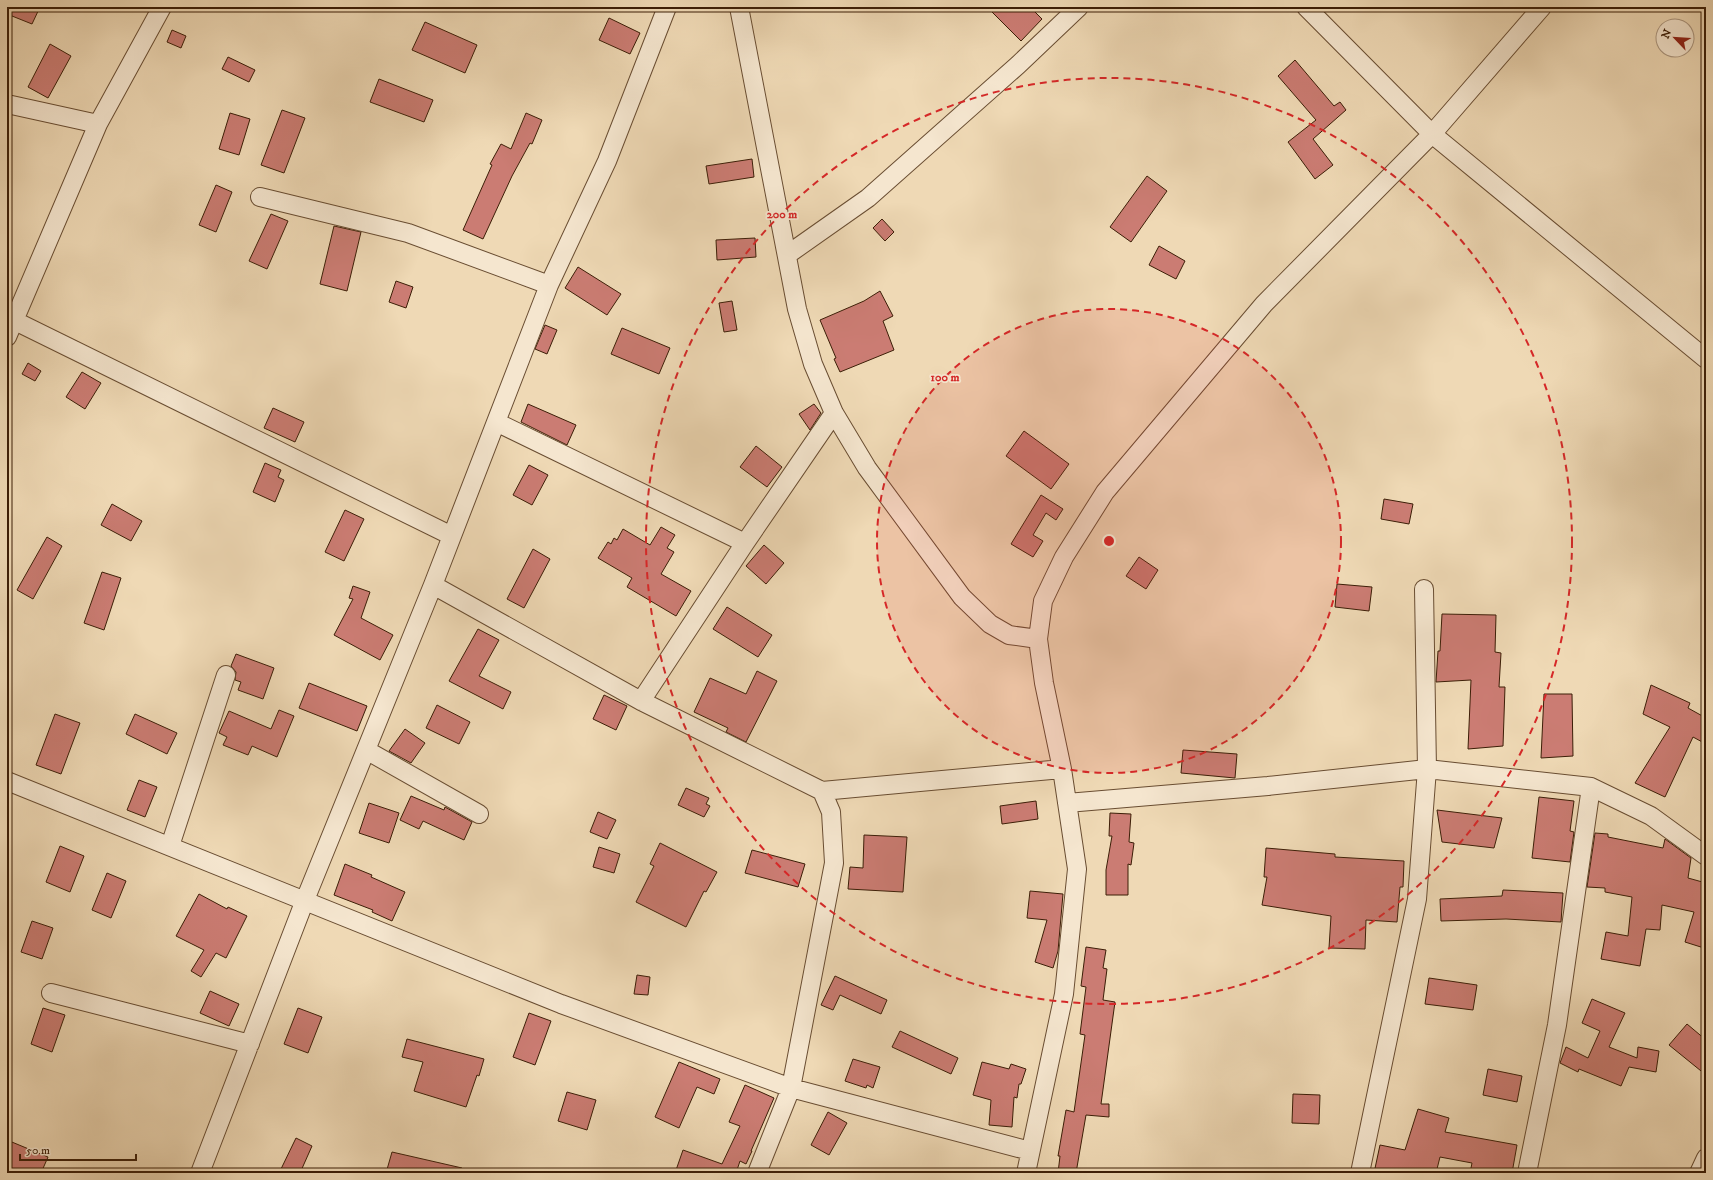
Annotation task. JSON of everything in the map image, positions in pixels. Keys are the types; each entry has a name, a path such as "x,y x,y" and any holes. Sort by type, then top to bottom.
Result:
{"street":[{"path":"162,7 98,124 10,328 452,536"},
{"path":"200,1173 305,900 433,585 549,284 607,161 667,7"},
{"path":"739,7 797,309 813,364 834,413 867,468 962,597 990,624 1009,635 1038,639"},
{"path":"787,254 868,198 1018,65 1079,7"},
{"path":"1306,7 1432,134 1706,359"},
{"path":"1026,1173 1064,994 1077,869 1062,769 1044,683 1038,639 1042,601 1064,557 1105,492 1264,304 1432,134 1542,7"},
{"path":"7,104 98,124"},
{"path":"260,197 408,233 549,284"},
{"path":"641,701 745,543 834,413"},
{"path":"496,422 745,543"},
{"path":"433,585 641,701 822,791 1062,769"},
{"path":"1360,1173 1417,899 1427,768 1424,589"},
{"path":"170,846 226,675"},
{"path":"366,750 479,814"},
{"path":"1067,803 1268,786 1427,768 1591,787 1651,816 1706,856"},
{"path":"7,781 561,1004 791,1088 1030,1151"},
{"path":"1527,1173 1557,1025 1591,787"},
{"path":"757,1173 791,1088 834,863 831,812 822,791"},
{"path":"51,993 250,1044"},
{"path":"1699,1173 1706,1158"}],"building":[{"path":"7,7 40,7 32,24 7,14"},
{"path":"987,7 1030,7 1042,19 1021,41"},
{"path":"609,18 640,33 630,54 599,40"},
{"path":"425,22 477,45 465,73 412,50"},
{"path":"172,30 186,36 181,48 167,42"},
{"path":"50,44 71,56 48,98 28,87"},
{"path":"228,57 255,70 249,82 222,69"},
{"path":"1295,60 1334,106 1340,102 1346,110 1313,139 1333,165 1315,179 1288,142 1316,120 1278,76"},
{"path":"379,79 433,100 424,122 370,102"},
{"path":"282,110 305,118 284,173 261,165"},
{"path":"230,113 250,119 239,155 219,149"},
{"path":"526,113 542,120 532,144 530,143 512,176 483,239 463,230 492,165 490,164 501,144 511,149"},
{"path":"752,159 754,177 709,184 706,166"},
{"path":"1147,176 1167,191 1131,242 1110,227"},
{"path":"216,185 232,192 216,232 199,225"},
{"path":"271,214 288,221 267,269 249,261"},
{"path":"882,219 894,232 885,241 873,228"},
{"path":"334,226 361,232 347,291 320,284"},
{"path":"755,238 756,257 717,260 716,240"},
{"path":"1159,246 1185,261 1176,279 1149,265"},
{"path":"578,267 621,294 607,315 565,288"},
{"path":"396,281 413,287 406,308 389,302"},
{"path":"880,291 893,316 883,321 894,350 840,372 834,359 836,358 820,320 864,301"},
{"path":"732,301 737,330 724,332 719,303"},
{"path":"545,325 557,330 547,354 535,349"},
{"path":"622,328 670,348 659,374 611,354"},
{"path":"28,363 41,371 35,381 22,374"},
{"path":"82,372 101,383 85,409 66,397"},
{"path":"528,404 576,425 567,445 521,422"},
{"path":"814,404 821,413 810,430 799,414"},
{"path":"273,408 304,422 295,442 264,428"},
{"path":"1024,431 1069,464 1051,489 1006,456"},
{"path":"756,446 782,467 767,487 740,467"},
{"path":"265,463 281,470 278,477 284,480 275,502 253,492"},
{"path":"529,465 548,475 532,505 513,495"},
{"path":"1041,495 1063,509 1056,520 1046,513 1033,535 1043,541 1033,557 1011,544"},
{"path":"1384,499 1413,504 1409,524 1381,519"},
{"path":"112,504 142,521 131,541 101,525"},
{"path":"345,510 364,519 344,561 325,552"},
{"path":"661,527 675,535 667,548 674,552 661,574 691,591 676,616 627,587 632,578 598,558 608,542 611,544 614,538 617,540 623,529 650,545"},
{"path":"47,537 62,546 33,599 17,590"},
{"path":"764,545 784,563 766,584 746,566"},
{"path":"533,549 550,559 524,608 507,599"},
{"path":"1139,557 1158,570 1146,589 1126,576"},
{"path":"102,572 121,578 104,630 84,623"},
{"path":"1337,584 1372,587 1369,611 1335,607"},
{"path":"353,586 370,592 361,618 393,635 380,660 334,635 353,599 349,598"},
{"path":"727,607 772,635 758,657 713,629"},
{"path":"1442,614 1496,615 1495,652 1501,653 1499,687 1505,687 1503,746 1468,749 1471,680 1436,682 1438,651 1440,651"},
{"path":"478,629 499,640 479,676 511,692 503,709 449,681"},
{"path":"236,654 274,668 263,699 238,690 241,682 235,680 236,672 231,666"},
{"path":"757,671 777,681 746,742 726,732 728,728 694,712 710,678 746,694"},
{"path":"309,683 367,706 357,731 299,708"},
{"path":"1651,685 1690,703 1688,708 1706,718 1706,744 1693,737 1665,797 1635,783 1670,727 1643,714"},
{"path":"1544,694 1572,694 1573,756 1541,758"},
{"path":"604,695 627,706 616,730 593,719"},
{"path":"437,705 470,722 459,744 426,728"},
{"path":"279,710 294,716 277,757 252,746 248,755 223,745 227,737 219,733 229,711 271,729"},
{"path":"55,714 80,723 61,774 36,765"},
{"path":"135,714 177,733 167,754 126,734"},
{"path":"405,729 425,743 411,763 389,751"},
{"path":"1183,750 1237,754 1235,778 1181,773"},
{"path":"139,780 157,787 145,817 127,810"},
{"path":"686,788 709,798 706,804 710,806 704,817 678,805"},
{"path":"411,796 444,810 445,807 472,822 464,840 423,821 419,829 400,820"},
{"path":"1539,797 1574,801 1570,831 1574,832 1570,862 1532,858"},
{"path":"1036,801 1038,819 1002,824 1000,806"},
{"path":"369,803 399,813 389,843 359,833"},
{"path":"1437,810 1502,818 1494,848 1442,842"},
{"path":"598,812 616,820 607,839 590,832"},
{"path":"1110,813 1131,814 1129,842 1134,843 1131,865 1128,864 1128,895 1106,895 1106,870 1112,836 1109,836"},
{"path":"1595,833 1608,834 1608,837 1663,848 1665,839 1691,858 1688,878 1706,883 1706,941 1704,948 1685,942 1694,912 1662,905 1660,930 1646,929 1640,966 1601,959 1606,932 1628,936 1632,897 1605,892 1605,888 1587,887"},
{"path":"864,835 907,837 903,892 848,889 850,867 863,868"},
{"path":"660,843 717,872 706,892 704,891 686,927 636,902 654,866 650,864"},
{"path":"60,846 84,856 70,892 46,882"},
{"path":"599,847 620,854 614,873 593,867"},
{"path":"1266,848 1335,854 1335,857 1404,861 1403,887 1400,887 1397,922 1366,920 1365,949 1329,948 1331,916 1262,905 1267,877 1264,877"},
{"path":"752,850 805,864 798,887 745,873"},
{"path":"345,864 372,875 371,877 405,892 392,921 372,912 373,910 334,895"},
{"path":"107,873 126,881 111,918 92,910"},
{"path":"1503,890 1563,893 1561,922 1506,919 1441,921 1440,899 1502,896"},
{"path":"1030,891 1063,894 1058,951 1053,968 1035,962 1047,920 1027,918"},
{"path":"199,894 227,909 228,907 247,916 226,958 216,953 201,977 191,971 204,950 176,936"},
{"path":"32,921 53,928 42,959 21,952"},
{"path":"1086,947 1106,950 1103,968 1107,969 1103,1000 1115,1002 1101,1104 1109,1104 1109,1117 1086,1115 1076,1173 1058,1173 1060,1156 1058,1156 1066,1110 1074,1112 1085,1035 1080,1034 1086,987 1081,986"},
{"path":"637,975 650,977 648,995 634,994"},
{"path":"835,976 887,1000 881,1014 840,995 833,1010 821,1005"},
{"path":"1429,978 1477,985 1473,1010 1425,1004"},
{"path":"210,991 239,1004 229,1026 200,1013"},
{"path":"1592,999 1625,1013 1609,1047 1637,1058 1638,1047 1659,1051 1656,1072 1629,1067 1621,1086 1579,1069 1578,1072 1560,1063 1566,1047 1588,1058 1600,1031 1582,1023"},
{"path":"43,1008 65,1015 52,1052 31,1044"},
{"path":"298,1008 322,1017 308,1053 284,1044"},
{"path":"529,1013 551,1021 535,1065 513,1057"},
{"path":"1687,1024 1706,1040 1706,1075 1669,1045"},
{"path":"900,1031 958,1058 951,1074 892,1047"},
{"path":"407,1039 484,1059 479,1076 477,1075 466,1107 414,1091 423,1062 402,1057"},
{"path":"853,1059 880,1067 873,1088 867,1085 866,1088 845,1081"},
{"path":"679,1062 720,1079 714,1094 697,1087 679,1128 655,1117"},
{"path":"982,1062 1009,1069 1011,1064 1026,1069 1021,1084 1019,1084 1017,1098 1014,1097 1012,1127 989,1125 991,1100 973,1095"},
{"path":"1488,1069 1522,1076 1517,1102 1483,1095"},
{"path":"745,1085 774,1098 746,1164 740,1161 737,1170 741,1171 741,1173 675,1173 683,1150 722,1164 740,1126 729,1122"},
{"path":"567,1092 596,1100 587,1130 558,1121"},
{"path":"1293,1094 1320,1095 1319,1124 1292,1123"},
{"path":"1418,1109 1449,1118 1445,1132 1517,1145 1512,1173 1470,1173 1472,1163 1440,1157 1436,1173 1374,1173 1380,1145 1405,1150"},
{"path":"828,1112 847,1123 829,1155 811,1145"},
{"path":"296,1138 312,1146 300,1173 290,1173 281,1169"},
{"path":"7,1140 48,1157 41,1173 20,1173 7,1167"},
{"path":"392,1152 462,1168 461,1173 386,1173"}]}
